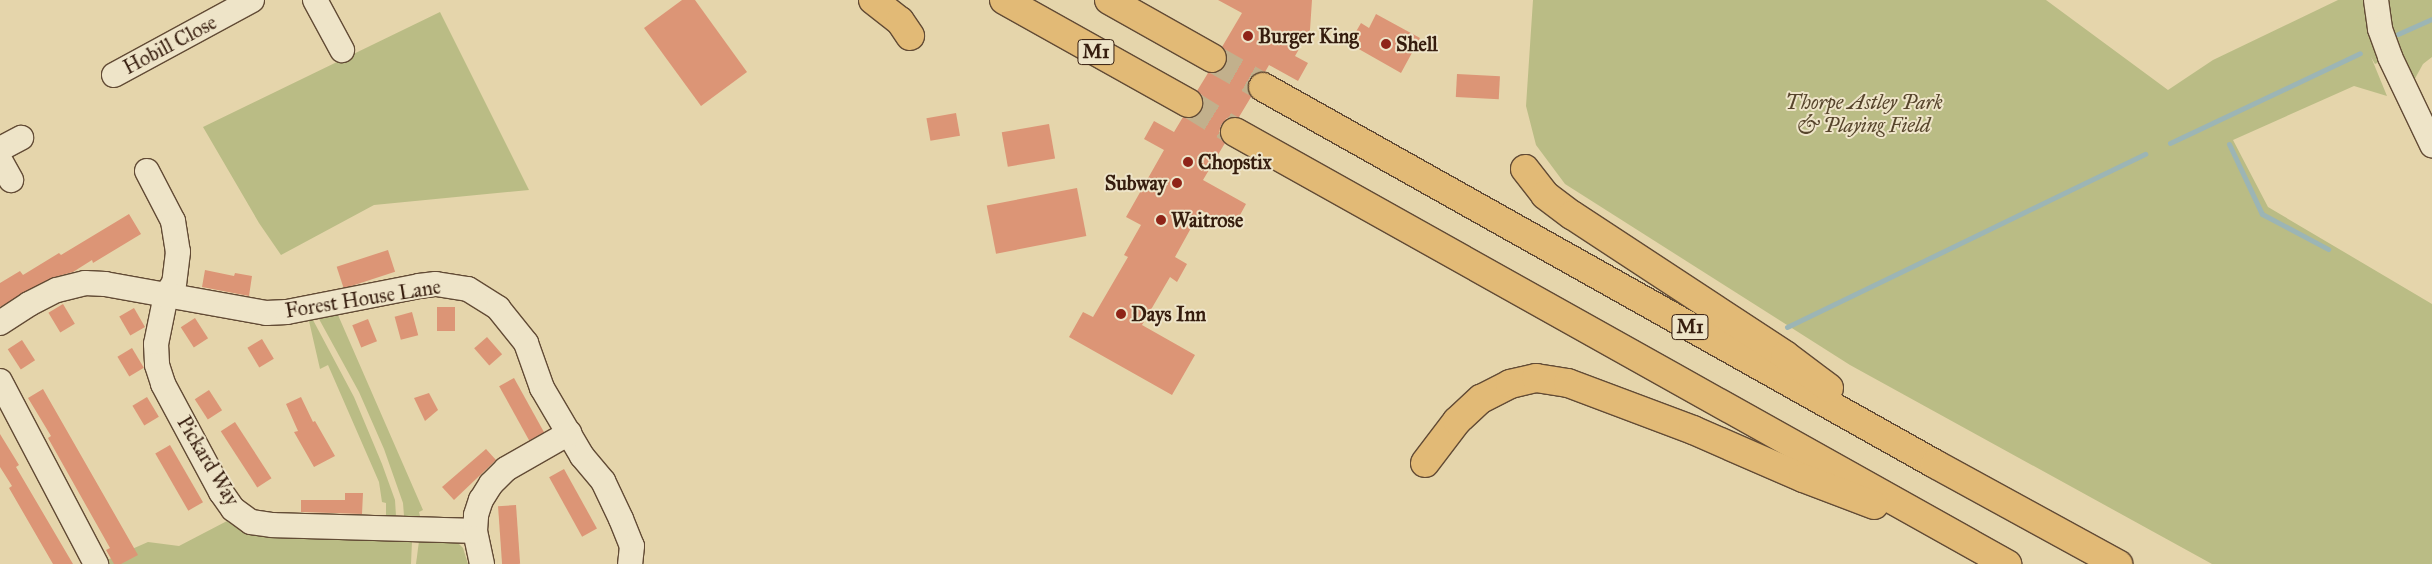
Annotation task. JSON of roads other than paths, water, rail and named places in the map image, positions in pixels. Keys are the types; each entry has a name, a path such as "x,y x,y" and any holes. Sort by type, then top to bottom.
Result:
{"highway":[{"path":"873,0 900,21 910,36"},
{"name":"M1","path":"1004,0 1188,103"},
{"name":"M1","path":"1109,0 1212,58"},
{"name":"M1","path":"1263,87 1934,464 2118,564"},
{"name":"M1","path":"1235,132 2007,564"},
{"path":"1525,169 1545,195 1572,215 1785,355 1934,464"},
{"path":"1425,463 1457,421 1482,399 1510,384 1536,378 1568,383 1675,423 1803,478 1960,537"}],"street":[{"name":"Hobill Close","path":"114,75 252,0"},
{"path":"315,0 342,50"},
{"path":"2376,0 2380,29 2388,50 2432,145"},
{"path":"0,149 21,138"},
{"name":"Pickard Way","path":"147,171 173,221 178,252 174,283 166,295 156,344 157,365 163,384 221,492 233,509 251,522 272,526 475,531"},
{"name":"Forest House Lane","path":"0,323 29,304 57,290 85,284 105,284 229,308 273,313 287,312 419,286 436,284 468,289 498,308 526,343 542,388 582,456 603,481 618,511 632,546 630,564"},
{"path":"0,381 96,564"},
{"path":"482,564 475,531 476,516 481,500 491,484 506,469 569,433"}],"waterway":[{"path":"2398,34 2432,19"},
{"path":"2170,143 2360,53"},
{"path":"2229,144 2262,214 2328,249"},
{"path":"1787,327 2145,154"}],"tunnel":[{"path":"1212,58 1263,87"},
{"path":"1188,103 1235,132"}],"place":[{"name":"Burger King","path":"1248,36"},
{"name":"Shell","path":"1386,44"},
{"name":"Chopstix","path":"1188,162"},
{"name":"Subway","path":"1177,183"},
{"name":"Waitrose","path":"1161,220"},
{"name":"Days Inn","path":"1121,314"}],"park label":[{"name":"Thorpe Astley Park & Playing Field","path":"1864,114"}]}
